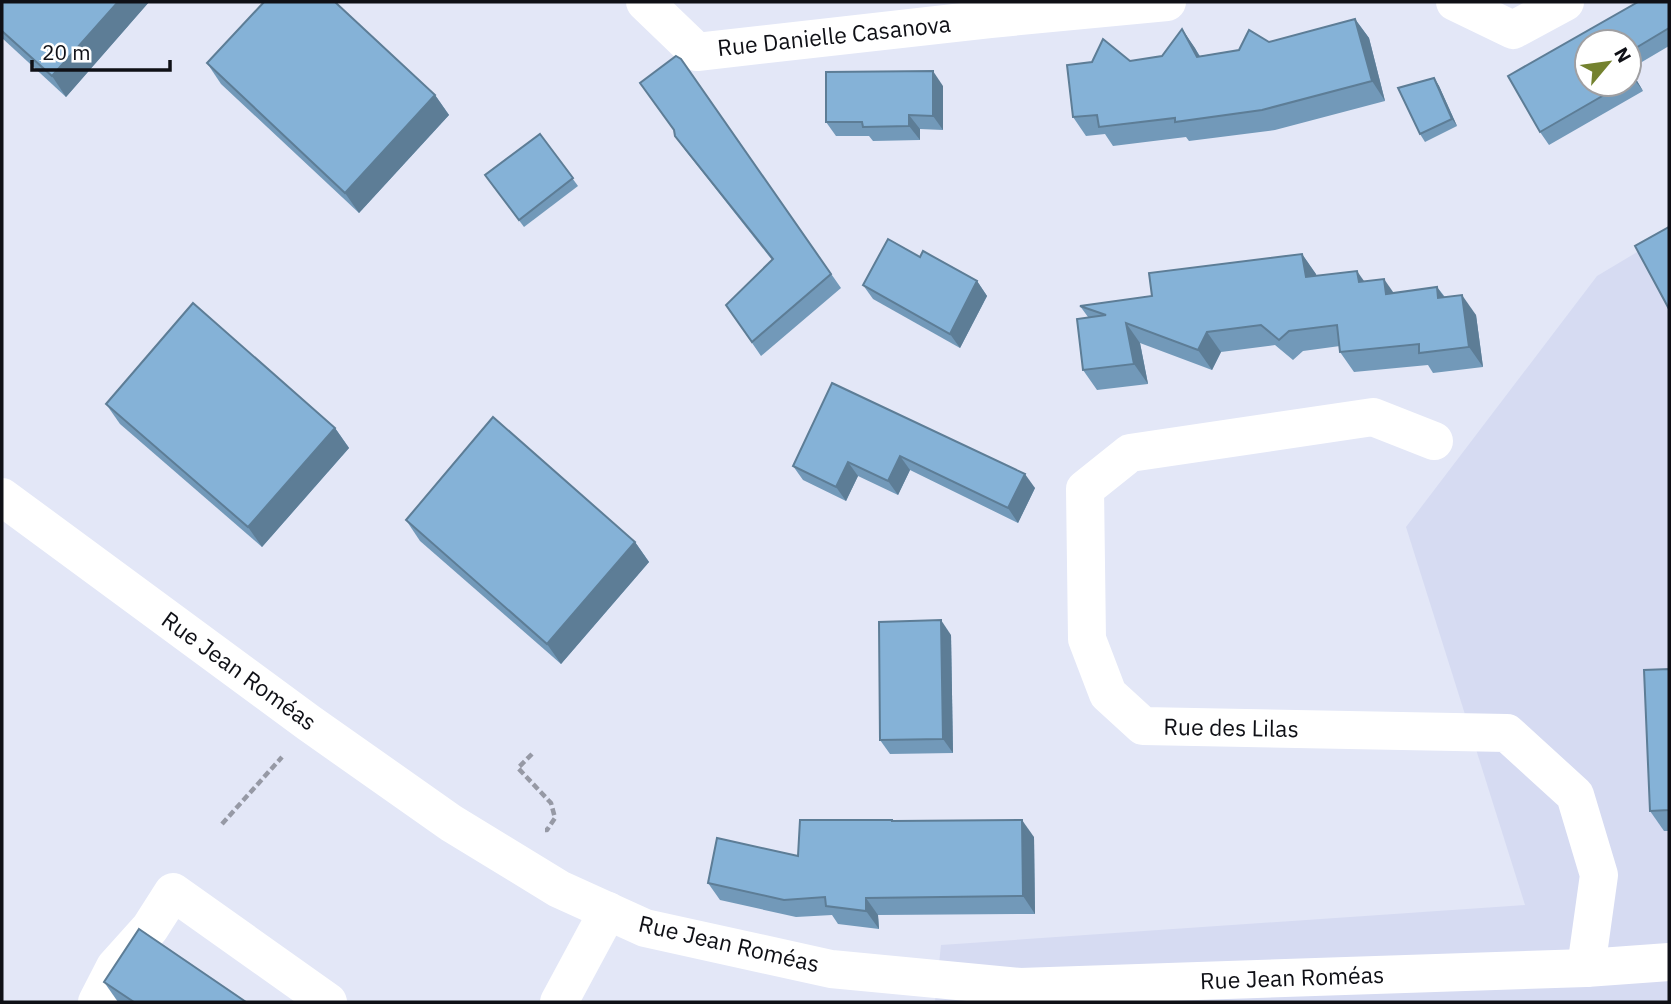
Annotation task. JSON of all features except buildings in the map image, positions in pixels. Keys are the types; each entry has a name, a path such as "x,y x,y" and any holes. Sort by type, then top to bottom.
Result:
{"street":[{"name":"Rue Danielle Casanova","path":"645,2 697,51 1167,2"},
{"path":"1455,2 1513,30 1565,2"},
{"name":"Rue des Lilas","path":"1434,441 1373,417 1130,453 1085,489 1087,639 1108,694 1143,726 1507,733 1575,795 1599,875 1586,968"},
{"name":"Rue Jean Roméas","path":"2,497 309,723 451,823 559,888 645,928 831,969 1020,987 1586,968 1669,962"},
{"path":"97,1002 115,968 150,928 173,892 328,1002"},
{"path":"559,1002 608,911"}],"shaded area":[{"path":"1669,233 1669,1002 935,1002 941,945 1525,905 1406,527 1597,276"}]}
